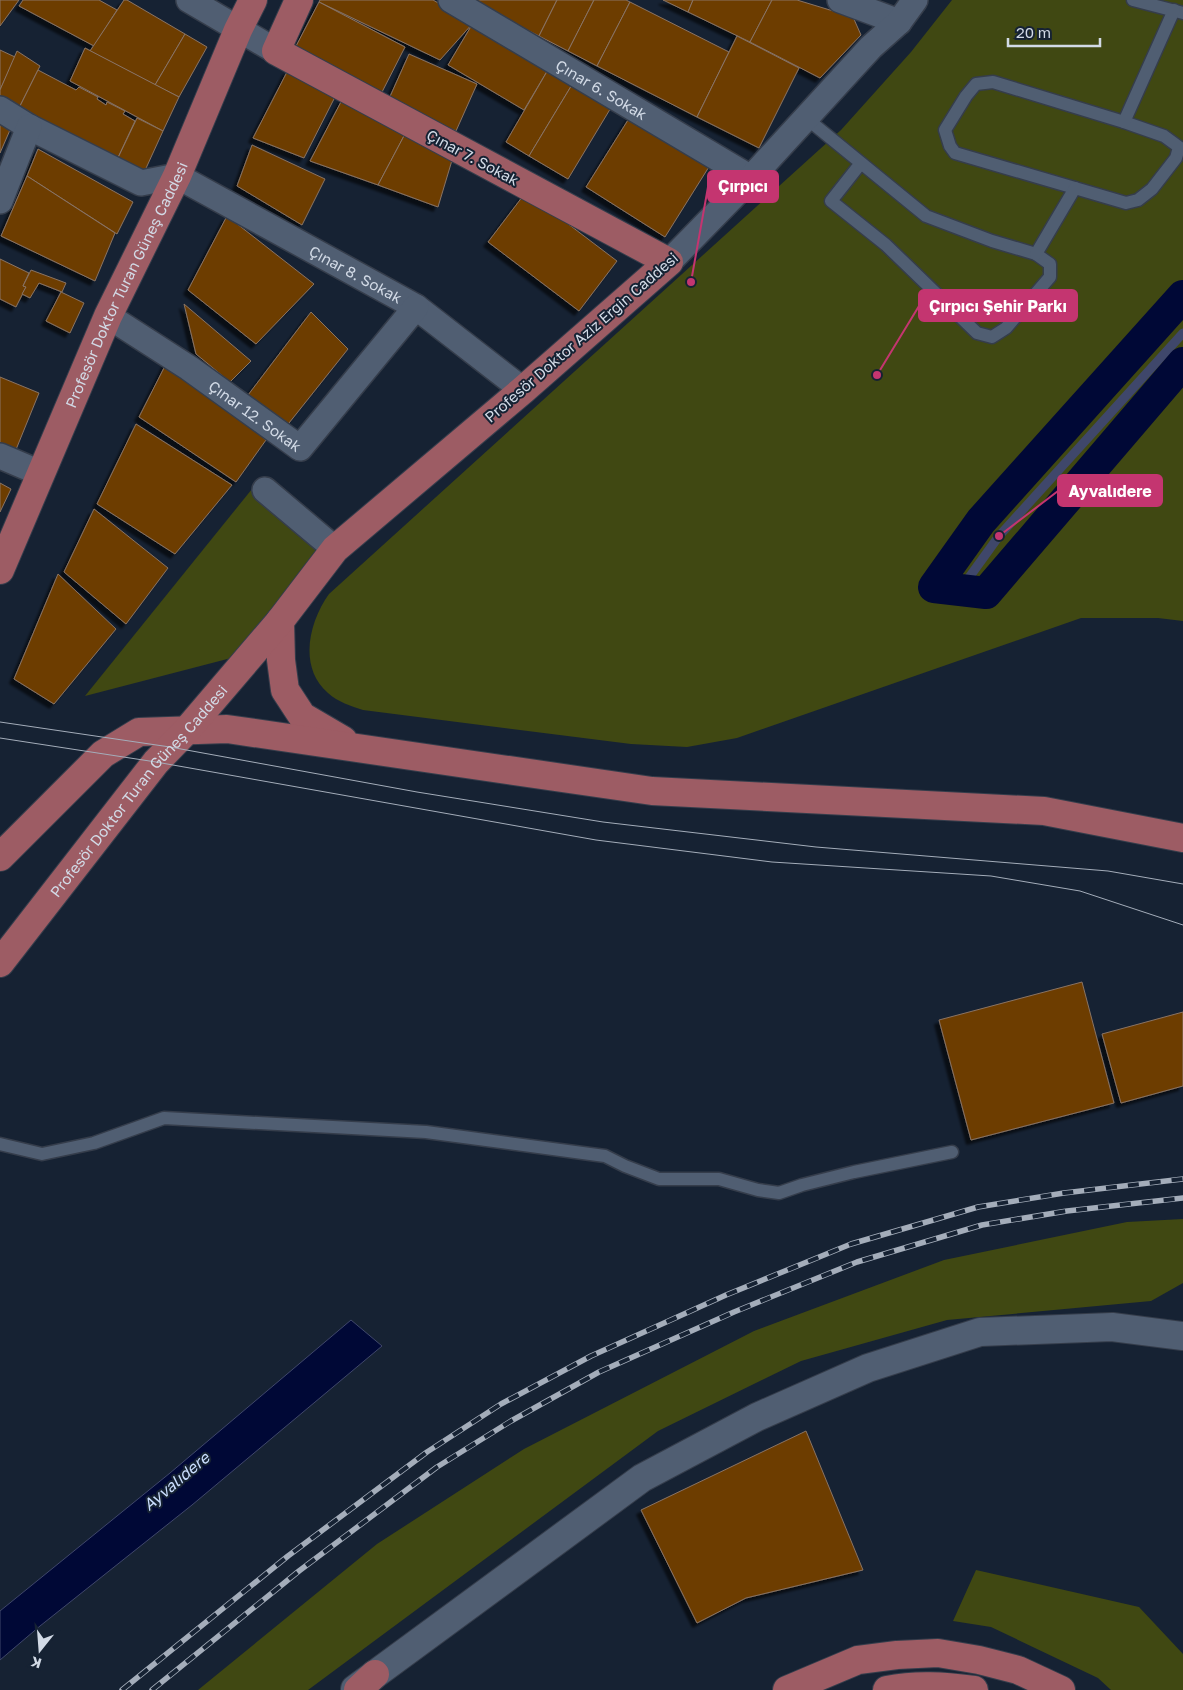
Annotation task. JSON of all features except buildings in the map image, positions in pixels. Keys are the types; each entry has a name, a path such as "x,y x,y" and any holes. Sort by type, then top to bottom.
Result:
{"main road":[{"name":"Profesör Doktor Turan Güneş Caddesi","path":"0,570 108,316 176,176 238,30 253,0"},
{"path":"276,52 299,0"},
{"name":"Çınar 7. Sokak","path":"276,52 669,262"},
{"name":"Profesör Doktor Aziz Ergin Caddesi","path":"280,621 335,549 523,390 669,262"},
{"name":"Profesör Doktor Turan Güneş Caddesi","path":"0,963 156,762 187,730 280,621"},
{"path":"280,621 281,660 285,690 302,716 357,748"},
{"path":"0,857 103,754 139,732 227,729 652,791 1044,811 1183,838"},
{"path":"362,1685 642,1478 757,1417 868,1368 980,1332 1112,1327 1183,1336"},
{"path":"787,1690 858,1660 897,1654 938,1653 979,1660 1018,1670 1061,1690"},
{"path":"887,1690 936,1685 974,1690"}],"street":[{"path":"189,0 276,52"},
{"name":"Çınar 6. Sokak","path":"451,0 752,178"},
{"path":"840,0 899,22"},
{"name":"Profesör Doktor Aziz Ergin Caddesi","path":"669,262 752,178 870,48 899,22 915,0"},
{"path":"0,109 29,127 141,183 176,176"},
{"path":"0,201 29,127"},
{"name":"Çınar 8. Sokak","path":"176,176 416,307 523,390"},
{"name":"Çınar 12. Sokak","path":"108,316 189,368 300,448 416,307"},
{"path":"0,456 40,473"},
{"path":"265,490 335,549"}],"lane":[{"path":"1124,122 1178,12 1133,0"},
{"path":"993,82 1124,122 1164,136 1179,146 1176,158 1152,189 1138,200 1126,203 1075,188 955,153 950,146 945,130 966,96 976,84 993,82"},
{"path":"806,118 862,163 926,216 992,241 1036,254 1050,264 1050,277 1006,328 992,337 977,333 886,245 831,201 862,163"},
{"path":"1036,254 1075,188"},
{"path":"0,1144 42,1154 94,1143 164,1118 426,1132 605,1156 659,1179 719,1179 758,1190 779,1193 802,1185 854,1172 952,1152"}],"green space":[{"path":"952,0 1183,0 1183,621 1158,618 1081,618 737,738 687,747 631,744 363,710 340,701 328,693 319,682 313,670 310,658 310,644 316,618 329,594 841,130 911,52"},
{"path":"252,489 316,550 235,657 85,696"},
{"path":"1183,1219 1183,1283 1151,1301 947,1320 801,1361 658,1431 308,1690 198,1690 377,1544 524,1449 754,1331 944,1260 1127,1222"},
{"path":"976,1570 1139,1607 1183,1654 1183,1690 1111,1690 1098,1678 991,1627 953,1621"}],"water":[{"path":"351,1320 382,1346 192,1505 0,1660 0,1611 170,1473"}],"waterway":[{"path":"1183,296 981,521 934,587 986,593 1183,363"},
{"name":"Ayvalıdere","path":"960,590 999,536 1183,333"}],"tram line":[{"path":"0,722 170,747 417,792 603,822 816,847 1108,871 1183,884"},
{"path":"0,738 156,762 596,840 772,862 991,876 1080,891 1183,925"}],"railway":[{"path":"122,1690 288,1556 427,1452 501,1404 591,1356 726,1295 851,1244 978,1207 1064,1193 1183,1179"},
{"path":"152,1690 299,1571 437,1467 511,1421 599,1372 734,1312 857,1262 982,1225 1067,1211 1183,1198"}],"place":[{"name":"Çırpıcı","path":"691,282"},
{"name":"Çırpıcı Şehir Parkı","path":"877,375"},
{"name":"Ayvalıdere","path":"999,536"}]}
